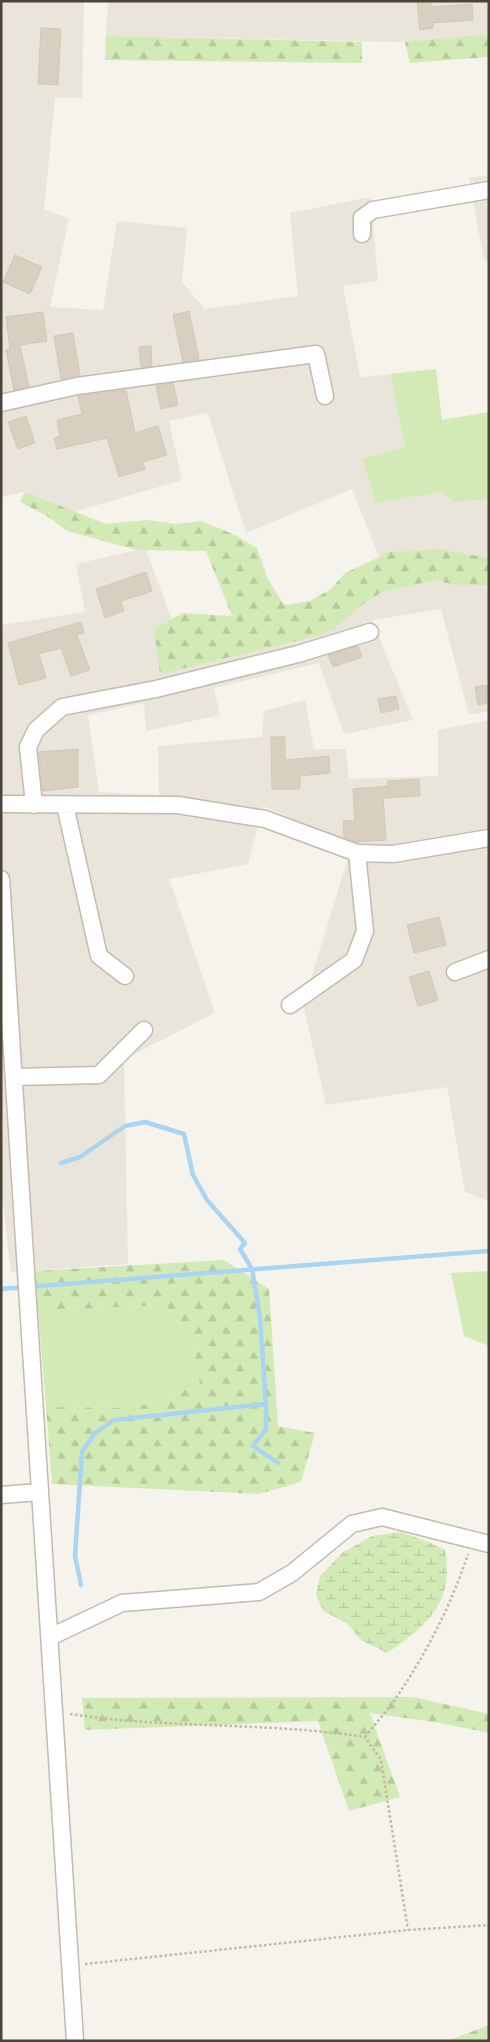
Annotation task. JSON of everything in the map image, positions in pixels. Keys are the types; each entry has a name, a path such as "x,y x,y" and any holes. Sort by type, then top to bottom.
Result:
{"street":[{"path":"362,234 362,218 373,210 489,190"},
{"path":"1,403 77,386 316,354 325,396"},
{"path":"34,805 28,747 36,730 62,707 156,689 298,654 370,632"},
{"path":"1,804 178,805 266,819 356,854 393,854 489,838"},
{"path":"65,805 99,956 125,976"},
{"path":"290,1004 354,960 365,930 356,854"},
{"path":"1,879 39,1492 56,1712 75,2041"},
{"path":"455,972 489,959"},
{"path":"14,1077 99,1075 144,1030"},
{"path":"1,1496 39,1492"},
{"path":"50,1637 122,1603 259,1592 292,1573 352,1524 382,1517 489,1544"}],"path":[{"path":"365,1737 397,1697 423,1656 461,1576 472,1540"},
{"path":"56,1712 109,1720 244,1725 365,1737 381,1760 408,1930"},
{"path":"71,1965 408,1930 489,1925"}],"shaded area":[{"path":"1,1 84,1 82,98 55,98 44,210 69,218 50,307 103,310 117,221 187,228 182,282 205,309 298,296 290,213 371,197 378,281 343,286 360,377 390,374 405,448 362,459 376,503 442,492 455,502 489,499 489,558 390,552 379,557 352,489 246,533 208,413 169,421 182,480 74,512 25,492 1,497"},
{"path":"108,1 489,1 489,34 405,42 106,36"},
{"path":"489,175 489,260 484,261 469,178"},
{"path":"137,550 146,550 172,620 154,630 359,607 382,592 436,580 458,586 489,585 489,711 469,715 441,609 372,620 413,720 344,734 319,663 214,688 220,715 146,731 144,703 88,715 99,792 159,795 158,746 262,737 264,711 305,700 314,749 346,749 349,779 438,776 438,730 489,720 489,1201 465,1192 447,1087 326,1105 303,1004 352,845 263,806 248,864 169,879 215,1013 124,1059 128,1264 11,1272 1,1188 1,625 85,612 76,564"}],"green space":[{"path":"489,34 488,57 410,63 405,42"},
{"path":"106,36 362,42 362,63 105,60"},
{"path":"436,369 442,420 489,412 489,499 455,502 442,492 376,503 362,459 405,447 390,374"},
{"path":"25,492 106,524 147,520 176,524 201,521 235,535 257,548 267,577 284,605 310,601 331,589 345,573 390,552 439,549 489,558 489,585 458,586 436,580 382,592 359,607 335,628 321,635 160,674 154,630 182,613 232,616 206,551 137,550 67,531 47,516 20,502"},
{"path":"224,1260 269,1289 278,1426 315,1433 301,1482 259,1494 52,1484 46,1407 135,1408 200,1384 192,1342 166,1305 38,1311 34,1271"},
{"path":"489,1271 489,1346 464,1336 451,1273"},
{"path":"166,1305 192,1342 200,1384 135,1408 46,1407 38,1311"},
{"path":"401,1532 445,1550 446,1584 442,1598 426,1622 387,1653 361,1640 347,1623 323,1611 316,1595 320,1576 342,1553 372,1536"},
{"path":"413,1697 489,1714 489,1733 440,1723 370,1713 400,1797 349,1811 318,1721 85,1730 82,1698"},
{"path":"489,2025 489,2041 447,2041"}],"building":[{"path":"417,1 431,1 431,7 472,4 473,20 433,23 433,28 420,30"},
{"path":"41,28 61,29 58,85 38,84"},
{"path":"15,255 42,267 30,294 3,282"},
{"path":"189,311 199,359 183,362 173,315"},
{"path":"43,312 47,341 20,345 29,387 14,390 6,350 10,349 6,317"},
{"path":"73,333 80,375 61,379 54,336"},
{"path":"151,346 152,366 141,367 139,347"},
{"path":"173,383 178,405 161,409 156,386"},
{"path":"126,390 135,433 158,426 167,455 143,462 145,469 119,477 107,438 57,449 54,438 60,436 57,420 82,414 78,396"},
{"path":"26,416 35,443 18,449 8,422"},
{"path":"146,572 152,591 121,601 124,611 105,618 96,589"},
{"path":"81,622 84,633 77,635 90,670 71,676 61,648 39,654 46,678 19,685 8,643"},
{"path":"358,646 362,657 333,667 328,655"},
{"path":"487,685 489,703 478,705 475,687"},
{"path":"396,696 399,709 381,713 378,699"},
{"path":"271,737 285,737 285,760 329,756 330,773 300,776 300,789 272,789"},
{"path":"78,749 78,787 43,791 39,752"},
{"path":"419,779 420,796 383,798 386,840 356,842 344,837 343,821 355,820 353,789 388,786 388,781"},
{"path":"439,917 446,945 414,953 407,925"},
{"path":"429,971 438,1000 418,1006 409,977"}],"waterway":[{"path":"61,1163 80,1157 125,1126 145,1122 184,1134 193,1175 207,1200 245,1243 240,1249 252,1269 260,1318 266,1404 266,1429 253,1446 278,1463"},
{"path":"1,1289 489,1251"},
{"path":"81,1585 75,1556 82,1452 95,1433 114,1420 266,1404"}]}
